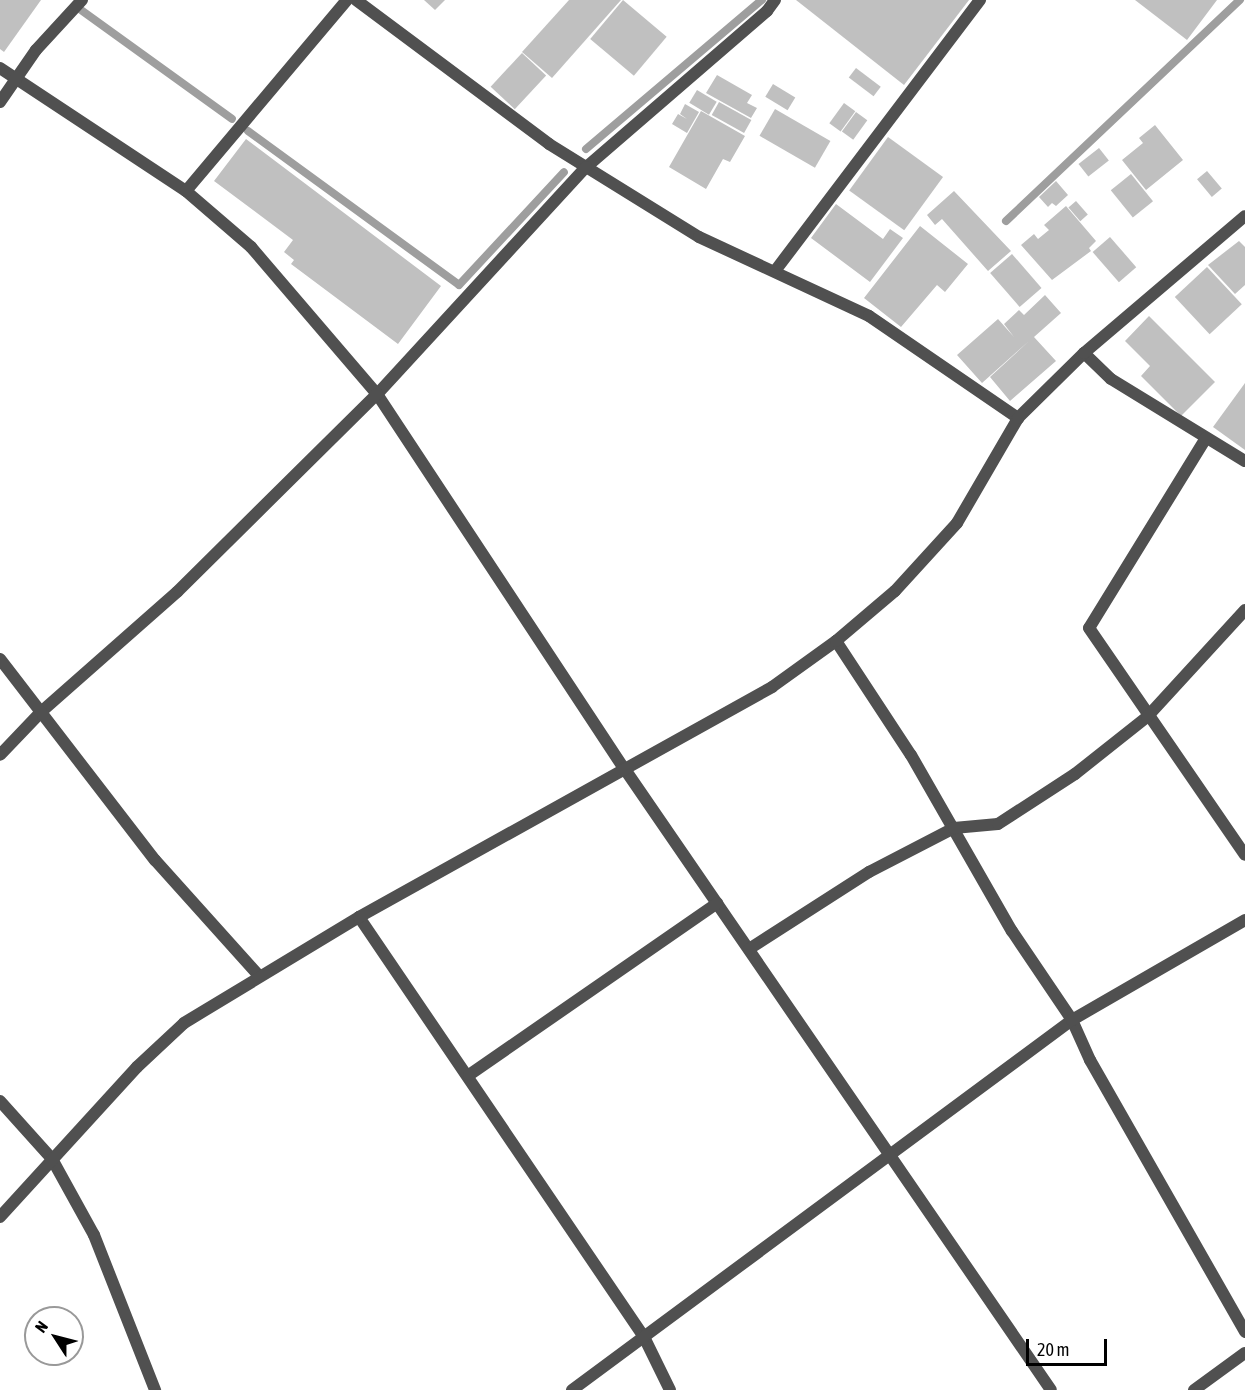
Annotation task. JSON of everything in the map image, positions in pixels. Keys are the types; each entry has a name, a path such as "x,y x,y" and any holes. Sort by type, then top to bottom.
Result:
{"street":[{"path":"0,102 36,50 82,0"},
{"path":"186,191 347,0"},
{"path":"356,0 549,144 699,237 869,316 1018,418"},
{"path":"0,755 41,712 177,592 377,394 586,167 767,12 775,0"},
{"path":"775,271 980,0"},
{"path":"0,68 186,191 251,247 377,394 624,768 1051,1390"},
{"path":"0,1217 52,1158 184,1023 359,917 772,687 836,641 895,591 957,523 1018,418 1084,353 1245,216"},
{"path":"1084,353 1111,379 1245,461"},
{"path":"1206,438 1089,628 1147,717 1245,855"},
{"path":"749,949 869,872 954,828 998,824 1075,774 1147,717 1245,610"},
{"path":"836,641 954,828 1012,931 1072,1020 1089,1060 1245,1332"},
{"path":"0,659 155,860 259,976"},
{"path":"469,1075 717,903"},
{"path":"359,917 469,1075 644,1337 670,1390"},
{"path":"572,1390 1072,1020 1245,920"},
{"path":"0,1101 52,1158 94,1234 155,1390"},
{"path":"1194,1390 1245,1353"}],"building":[{"path":"0,0 41,0 4,52 0,49"},
{"path":"424,0 445,0 435,10"},
{"path":"569,0 621,0 552,78 522,52"},
{"path":"623,0 667,37 634,76 590,39"},
{"path":"796,0 969,0 904,85"},
{"path":"1135,0 1217,0 1187,40"},
{"path":"522,53 546,76 515,109 491,87"},
{"path":"856,68 881,87 874,96 849,78"},
{"path":"717,75 752,95 747,103 757,108 751,118 706,93"},
{"path":"773,84 795,97 788,110 765,97"},
{"path":"697,90 717,102 709,115 689,103"},
{"path":"719,102 751,120 744,133 712,115"},
{"path":"844,103 855,111 841,131 829,123"},
{"path":"685,104 699,112 687,133 672,124 678,114 687,119 680,114"},
{"path":"775,109 830,141 815,168 760,136"},
{"path":"701,111 745,136 730,162 723,159 706,189 669,167"},
{"path":"856,112 867,120 853,140 842,131"},
{"path":"1155,125 1183,160 1146,190 1122,160 1143,143 1139,138"},
{"path":"888,137 943,177 904,230 849,190"},
{"path":"246,139 441,286 398,344 291,264 294,260 284,252 293,240 214,181"},
{"path":"1099,148 1109,161 1088,177 1079,164"},
{"path":"1207,171 1222,189 1212,197 1197,179"},
{"path":"1131,174 1153,201 1133,218 1111,190"},
{"path":"1056,181 1068,195 1056,206 1052,203 1048,207 1039,197"},
{"path":"954,191 1011,251 988,271 942,219 935,225 927,215"},
{"path":"1076,201 1088,215 1080,221 1068,208"},
{"path":"836,204 883,239 890,229 903,238 870,282 811,238"},
{"path":"1066,206 1096,241 1089,248 1091,251 1052,280 1021,245 1034,234 1038,239 1049,230 1044,225"},
{"path":"920,226 968,264 945,292 937,285 901,327 864,298"},
{"path":"1110,237 1136,267 1119,282 1093,252"},
{"path":"1239,241 1245,247 1245,285 1235,294 1208,265"},
{"path":"1012,254 1042,288 1020,307 990,273"},
{"path":"1207,267 1242,304 1210,334 1175,297"},
{"path":"1045,295 1061,313 1034,337 1056,361 1010,401 990,377 1029,341 982,383 957,355 998,319 1014,337 1004,324 1019,310 1024,315"},
{"path":"1149,316 1215,382 1181,416 1141,376 1150,366 1125,341"},
{"path":"1245,383 1245,450 1213,427"}],"waterway":[{"path":"586,149 762,0"},
{"path":"1006,221 1240,0"},
{"path":"81,10 232,119"},
{"path":"248,131 459,285 564,172"}]}
